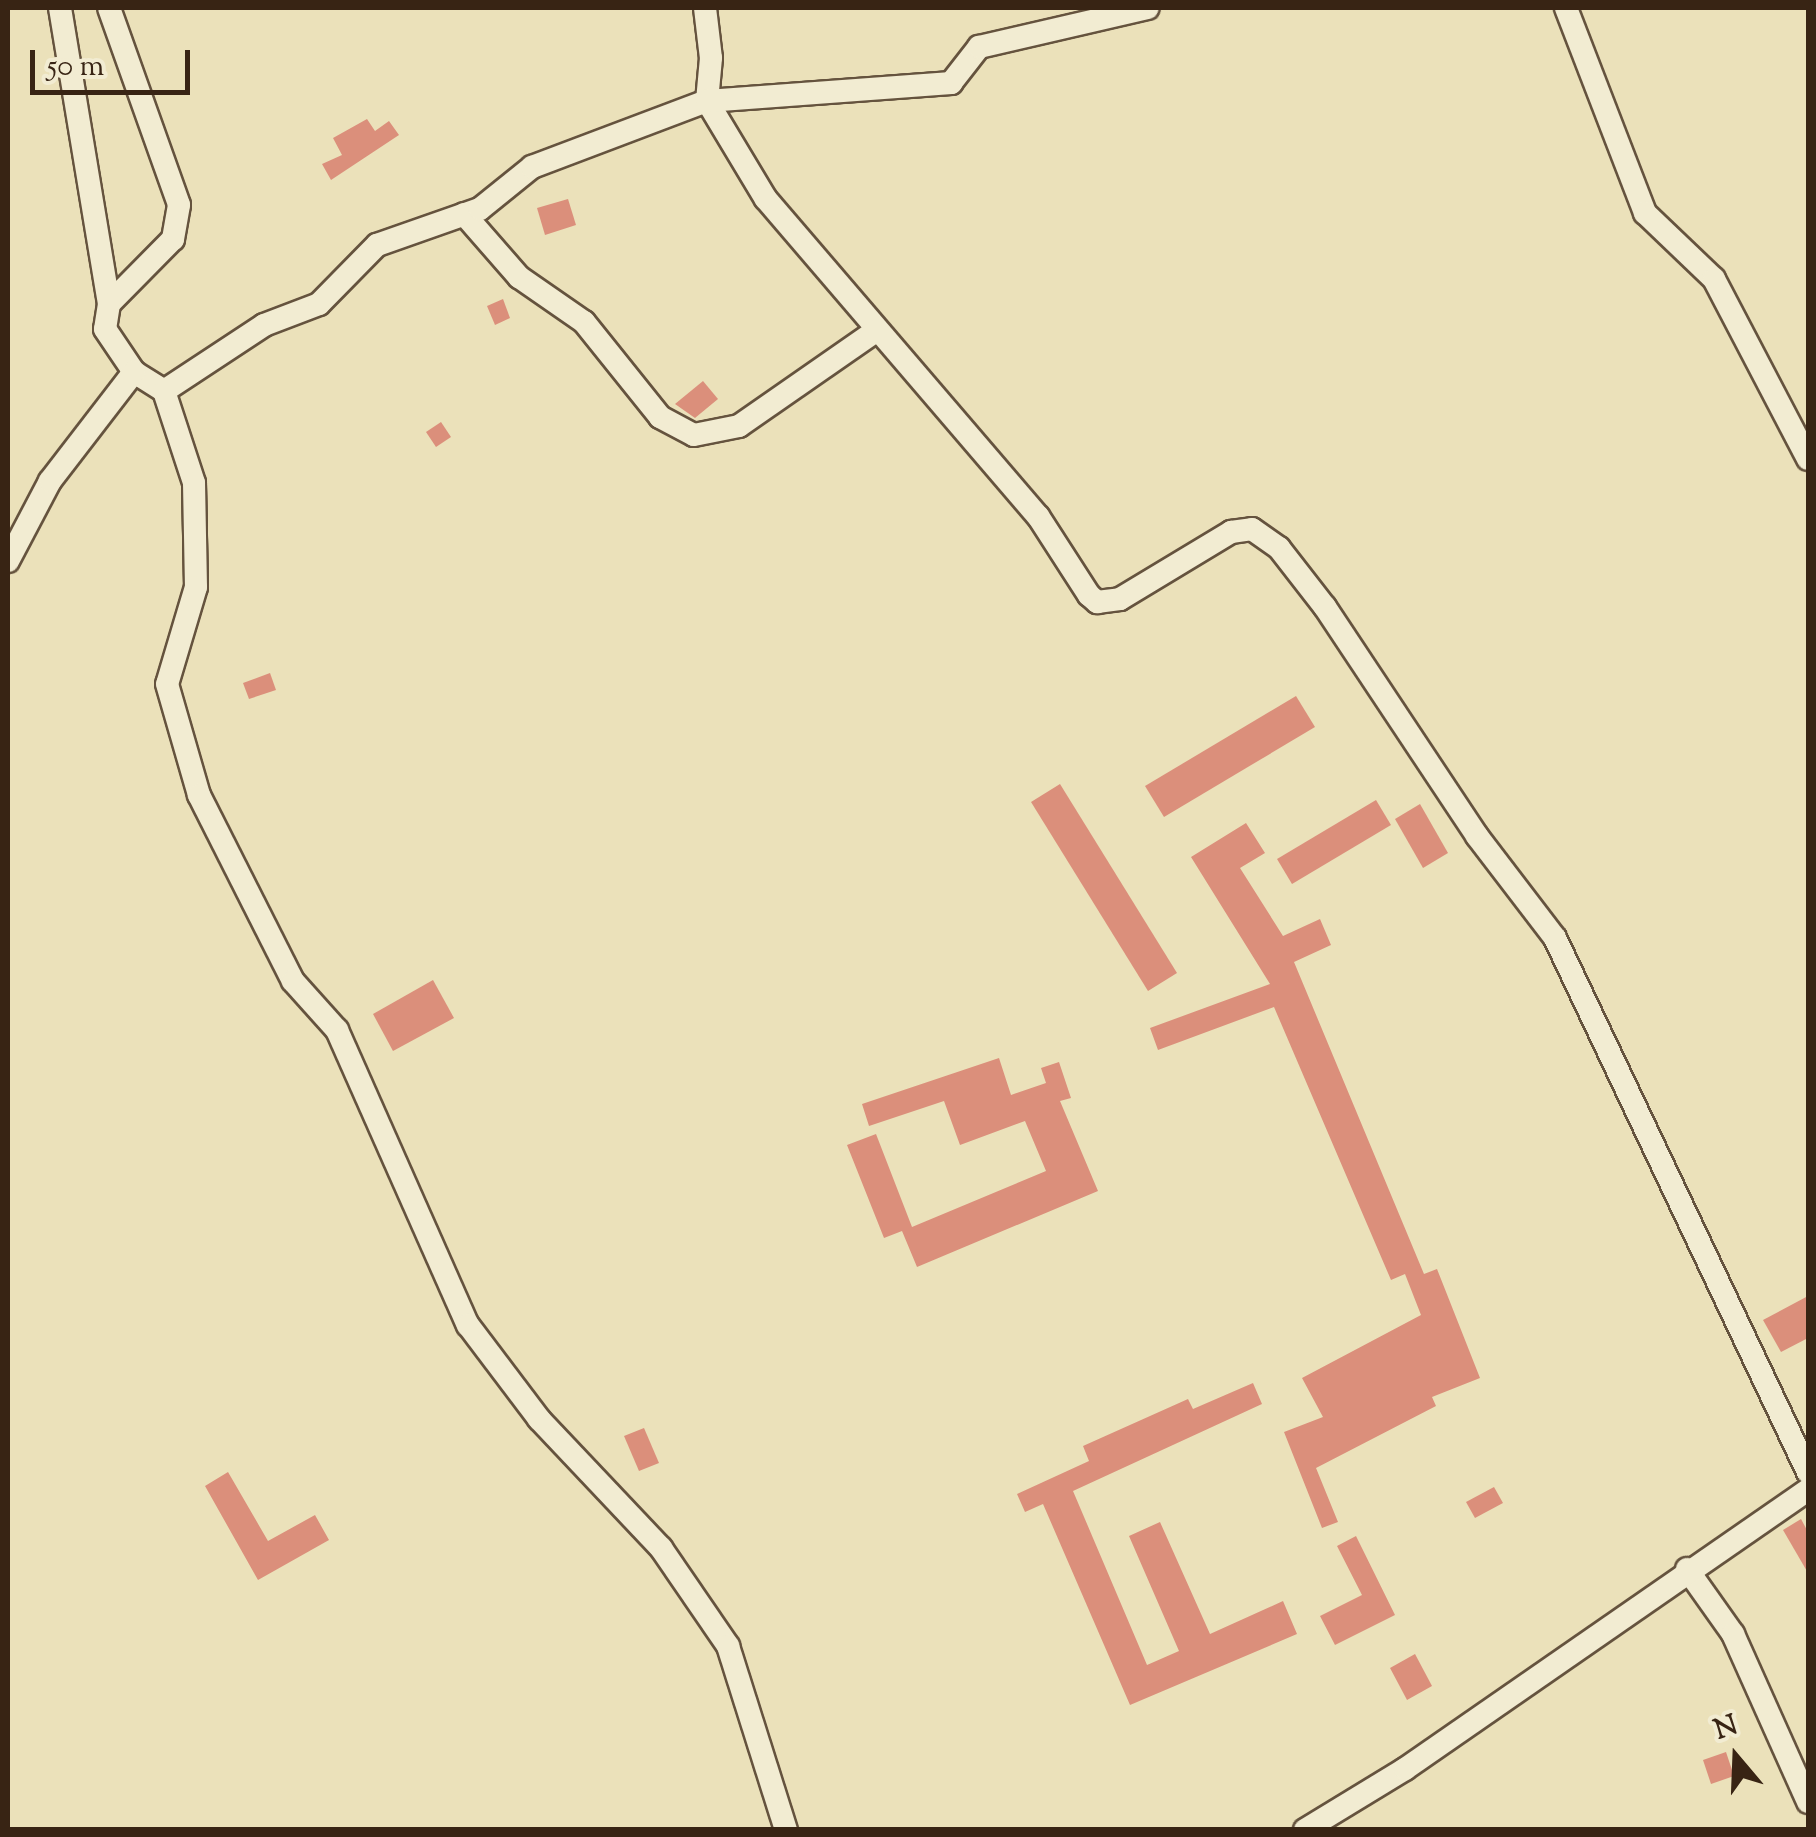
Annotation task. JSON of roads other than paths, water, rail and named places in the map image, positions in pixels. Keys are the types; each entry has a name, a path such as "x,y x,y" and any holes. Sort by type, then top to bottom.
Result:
{"street":[{"path":"60,8 108,304 109,341 134,372 164,391 194,483 196,586 167,684 199,795 248,882 292,981 337,1030 468,1325 539,1420 661,1548 728,1646 786,1830"},
{"path":"108,8 179,205 162,255 108,304"},
{"path":"705,8 711,58 707,100 766,199 1038,516 1097,602 1120,599 1242,529 1252,529 1279,548 1488,851 1556,938 1808,1472"},
{"path":"164,391 264,325 319,304 377,244 480,209 532,167 707,100 950,83 979,47 1148,8"},
{"path":"1566,8 1645,213 1714,279 1808,458"},
{"path":"464,214 518,277 584,322 660,416 694,434 739,426 876,330"},
{"path":"8,561 50,480 134,372"},
{"path":"1305,1830 1405,1769 1687,1569 1808,1490"},
{"path":"1687,1569 1732,1634 1808,1802"}]}
